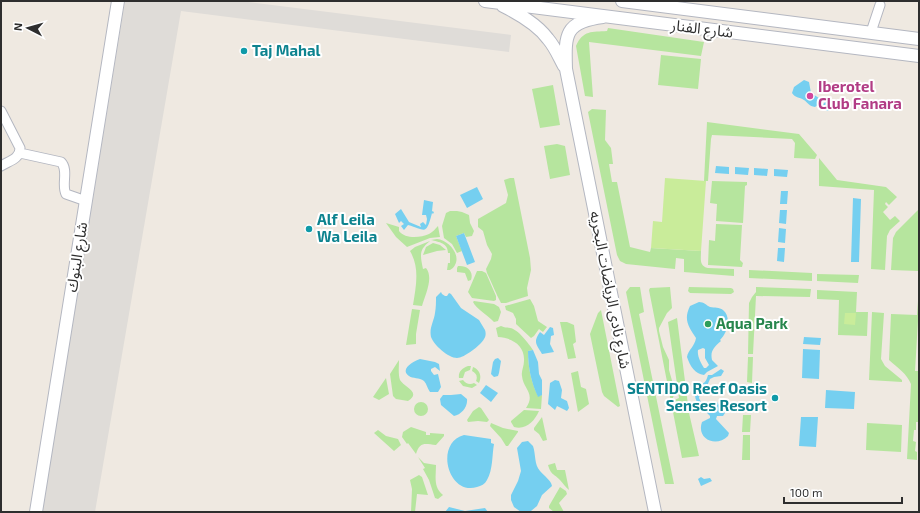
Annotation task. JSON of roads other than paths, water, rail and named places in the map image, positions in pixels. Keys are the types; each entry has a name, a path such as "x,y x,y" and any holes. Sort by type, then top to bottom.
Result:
{"main road":[{"name":"شارع البنوك","path":"36,512 118,1"},
{"name":"شارع الفنار","path":"622,1 919,39"},
{"name":"شارع الفنار","path":"490,2 919,56"},
{"name":"شارع نادى الرياضات البحريه","path":"490,2 512,10 540,30 551,43 566,69"},
{"name":"شارع نادى الرياضات البحريه","path":"603,17 584,20 570,30 566,39 566,69 655,512"}],"street":[{"path":"871,32 880,5"},
{"path":"1,111 20,148 18,157 1,166"},
{"path":"20,153 61,162 64,167 64,191 66,194 86,201"}],"water":[{"path":"804,80 809,82 811,93 819,98 819,104 815,107 796,97 792,93 794,87"},
{"path":"826,101 830,101 832,102 832,110 826,111 823,108 823,104"},
{"path":"716,166 729,167 729,174 715,173"},
{"path":"735,167 749,168 748,175 735,174"},
{"path":"754,168 768,169 767,176 754,175"},
{"path":"774,169 788,170 787,177 774,176"},
{"path":"477,187 483,199 467,208 460,195"},
{"path":"781,191 788,191 787,204 780,204"},
{"path":"853,198 861,199 859,262 851,262"},
{"path":"424,200 433,202 432,211 434,212 433,214 432,213 427,228 424,230 408,225 404,230 401,226 404,224 401,221 399,223 395,214 401,209 409,222 421,227 420,224 423,222 426,225 426,215 422,215"},
{"path":"780,210 787,210 786,224 779,223"},
{"path":"779,228 786,229 785,243 778,242"},
{"path":"464,233 475,262 467,265 456,236"},
{"path":"778,248 785,248 784,262 777,261"},
{"path":"441,292 445,296 449,293 451,294 461,308 479,320 485,330 485,338 482,342 464,356 457,358 450,356 435,344 431,337 436,307 436,297"},
{"name":"Aqua Park","path":"702,302 710,307 721,309 726,313 728,321 725,334 712,352 712,360 718,366 704,375 693,369 687,357 696,338 689,327 687,319 690,306","holes":["703,348 705,349 705,358 709,365 706,368 704,368 698,352 698,350"]},
{"path":"550,327 553,328 554,335 551,336 550,344 554,352 542,354 536,341 540,332 544,335"},
{"path":"804,337 821,338 820,345 803,344"},
{"path":"803,349 820,350 819,379 802,378"},
{"path":"533,350 538,362 539,374 542,380 542,395 538,397 530,374 528,351"},
{"path":"498,358 501,361 499,373 498,376 494,377 491,374 493,362"},
{"path":"420,359 439,364 440,371 435,367 431,369 434,375 438,374 441,387 438,392 430,392 424,381 411,377 406,373 408,366"},
{"name":"Aqua Park","path":"721,369 724,371 721,376 710,379 699,398 701,402 708,405 717,402 725,413 723,416 717,416 716,419 729,433 728,436 723,440 713,441 708,440 702,433 702,422 710,418 710,416 698,403 695,395 699,387 706,381 708,375 712,375"},
{"path":"555,380 559,381 562,390 561,398 567,401 569,408 567,411 557,406 555,410 548,404 550,383"},
{"path":"486,385 498,393 491,402 480,393"},
{"path":"826,390 855,392 854,409 825,408"},
{"path":"461,394 467,399 467,402 465,408 454,416 441,405 440,399 443,395"},
{"path":"801,417 818,417 816,447 799,446"},
{"path":"464,435 491,439 491,443 494,444 489,476 484,484 477,487 467,488 459,484 452,477 448,467 447,457 449,448 455,440"},
{"path":"528,441 533,446 538,468 549,480 552,486 542,495 537,506 531,511 521,512 514,507 511,500 511,495 521,471 517,448 522,442"},
{"path":"701,477 704,479 710,478 712,481 701,486 698,479"},
{"path":"449,507 465,511 485,508 488,512 445,512"}],"place":[{"name":"Taj Mahal","path":"244,51"},
{"name":"Iberotel Club Fanara","path":"810,96"},
{"name":"Alf Leila Wa Leila","path":"309,229"},
{"name":"Aqua Park","path":"708,324"},
{"name":"SENTIDO Reef Oasis Senses Resort","path":"775,398"}]}
